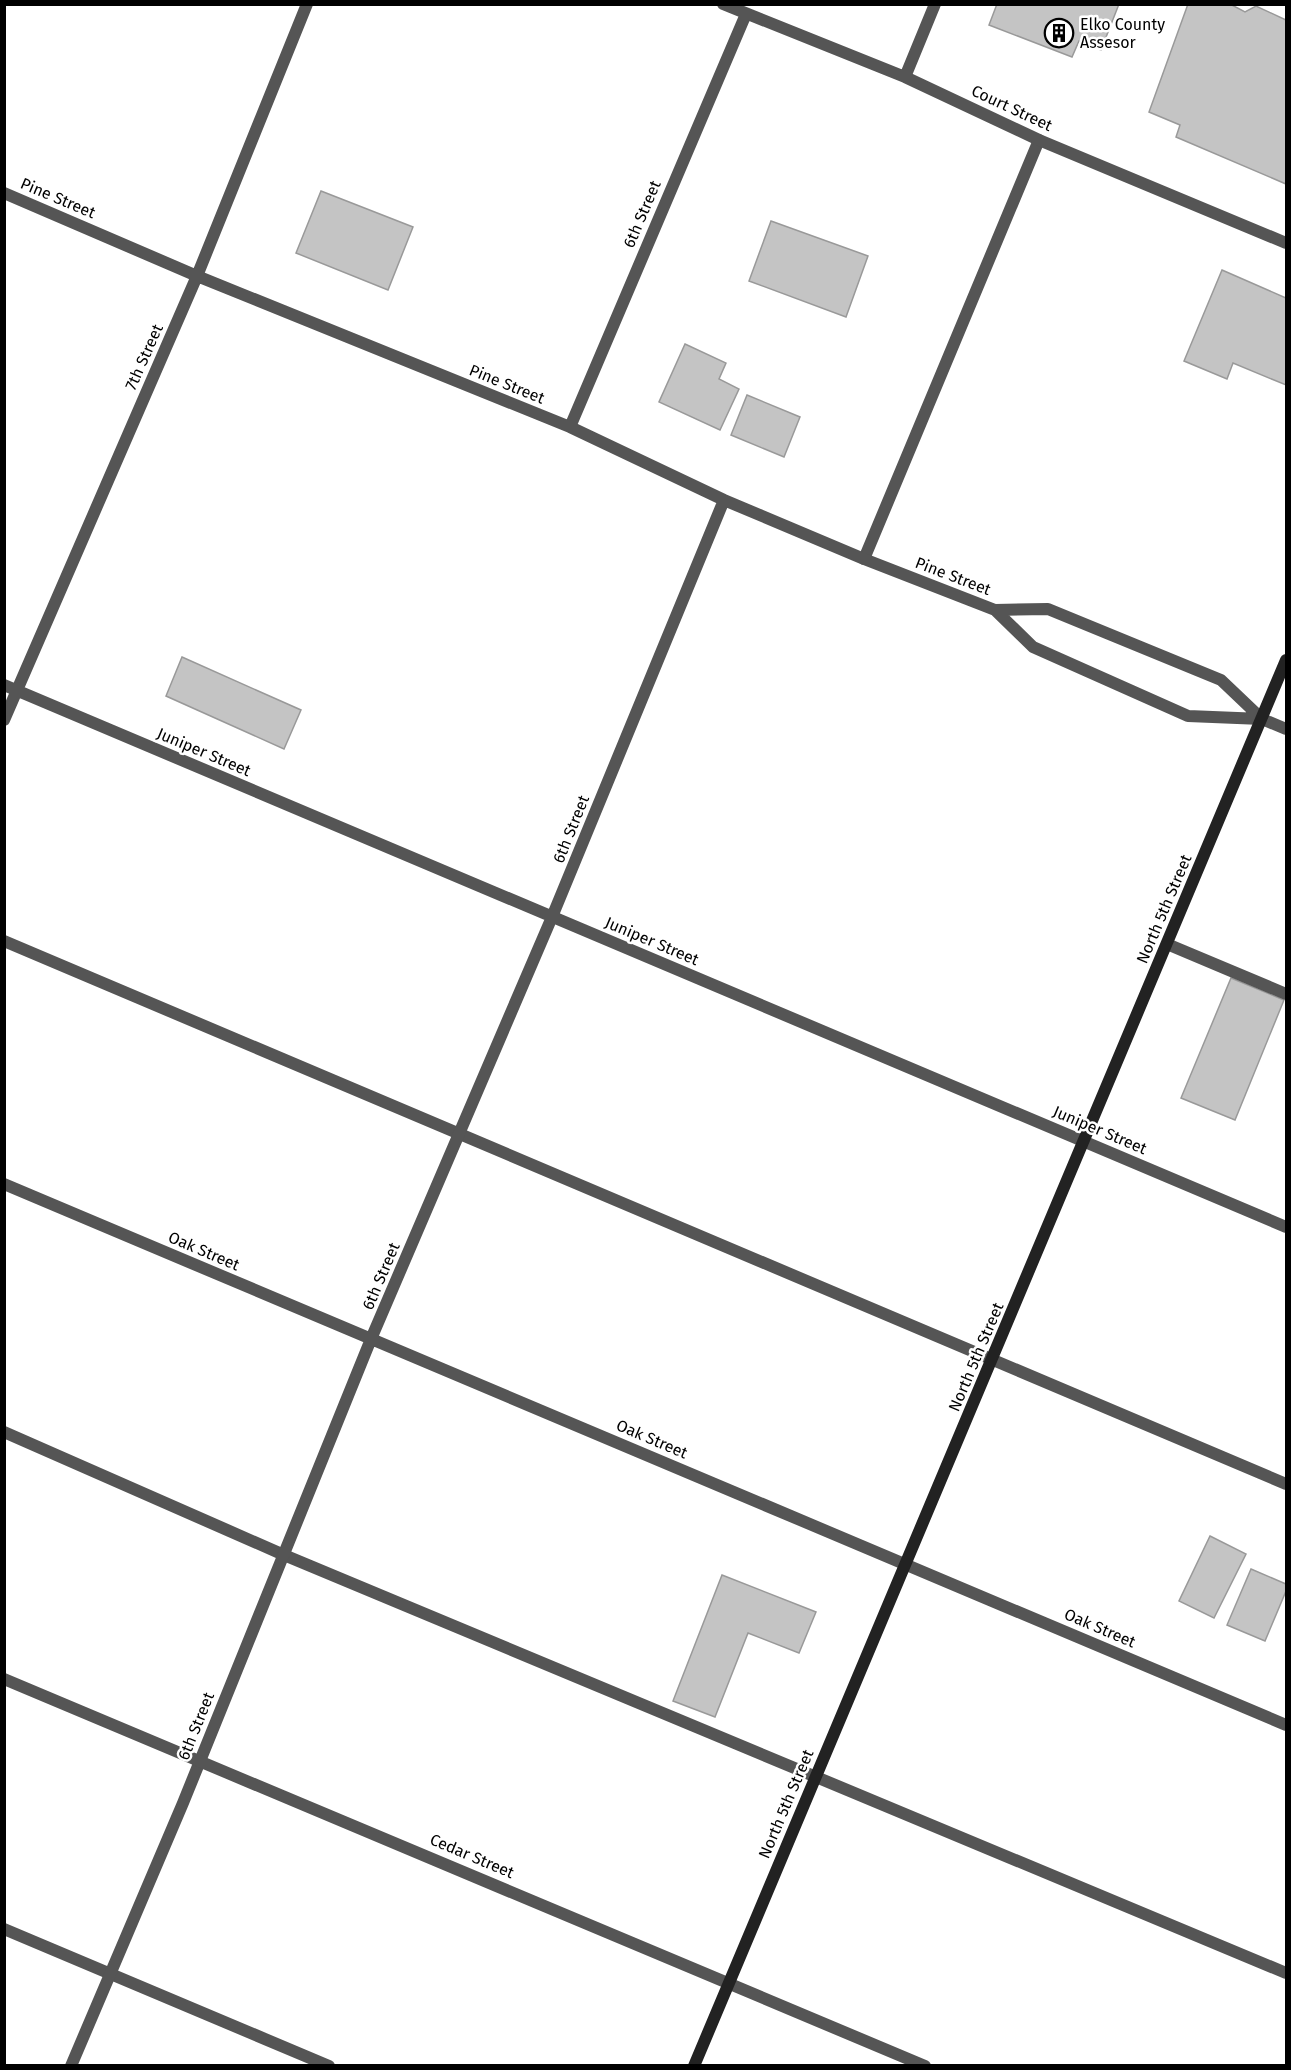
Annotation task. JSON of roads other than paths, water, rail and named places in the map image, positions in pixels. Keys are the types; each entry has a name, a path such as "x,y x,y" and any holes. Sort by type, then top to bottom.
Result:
{"main road":[{"name":"North 5th Street","path":"694,2066 1287,660"}],"street":[{"name":"7th Street","path":"4,720 10,688 197,276 308,4"},
{"name":"Court Street","path":"723,4 905,77 1039,140 1287,243"},
{"path":"905,77 936,4"},
{"name":"6th Street","path":"570,427 746,14"},
{"path":"864,559 1039,140"},
{"name":"Pine Street","path":"4,193 197,276 570,427 724,500 864,559 995,610 1048,609 1221,680 1262,718 1287,729"},
{"name":"6th Street","path":"71,2066 200,1760 372,1339 552,917 724,500"},
{"name":"Pine Street","path":"995,610 1033,648 1188,716 1262,718"},
{"name":"Juniper Street","path":"10,688 1287,1227"},
{"path":"4,941 1287,1484"},
{"path":"1167,944 1287,994"},
{"name":"Oak Street","path":"4,1184 1287,1725"},
{"path":"4,1432 284,1555 1287,1972"},
{"name":"Cedar Street","path":"4,1679 925,2066"},
{"path":"4,1929 329,2066"}],"place":[{"name":"Elko County Assesor","path":"1059,33"}]}
